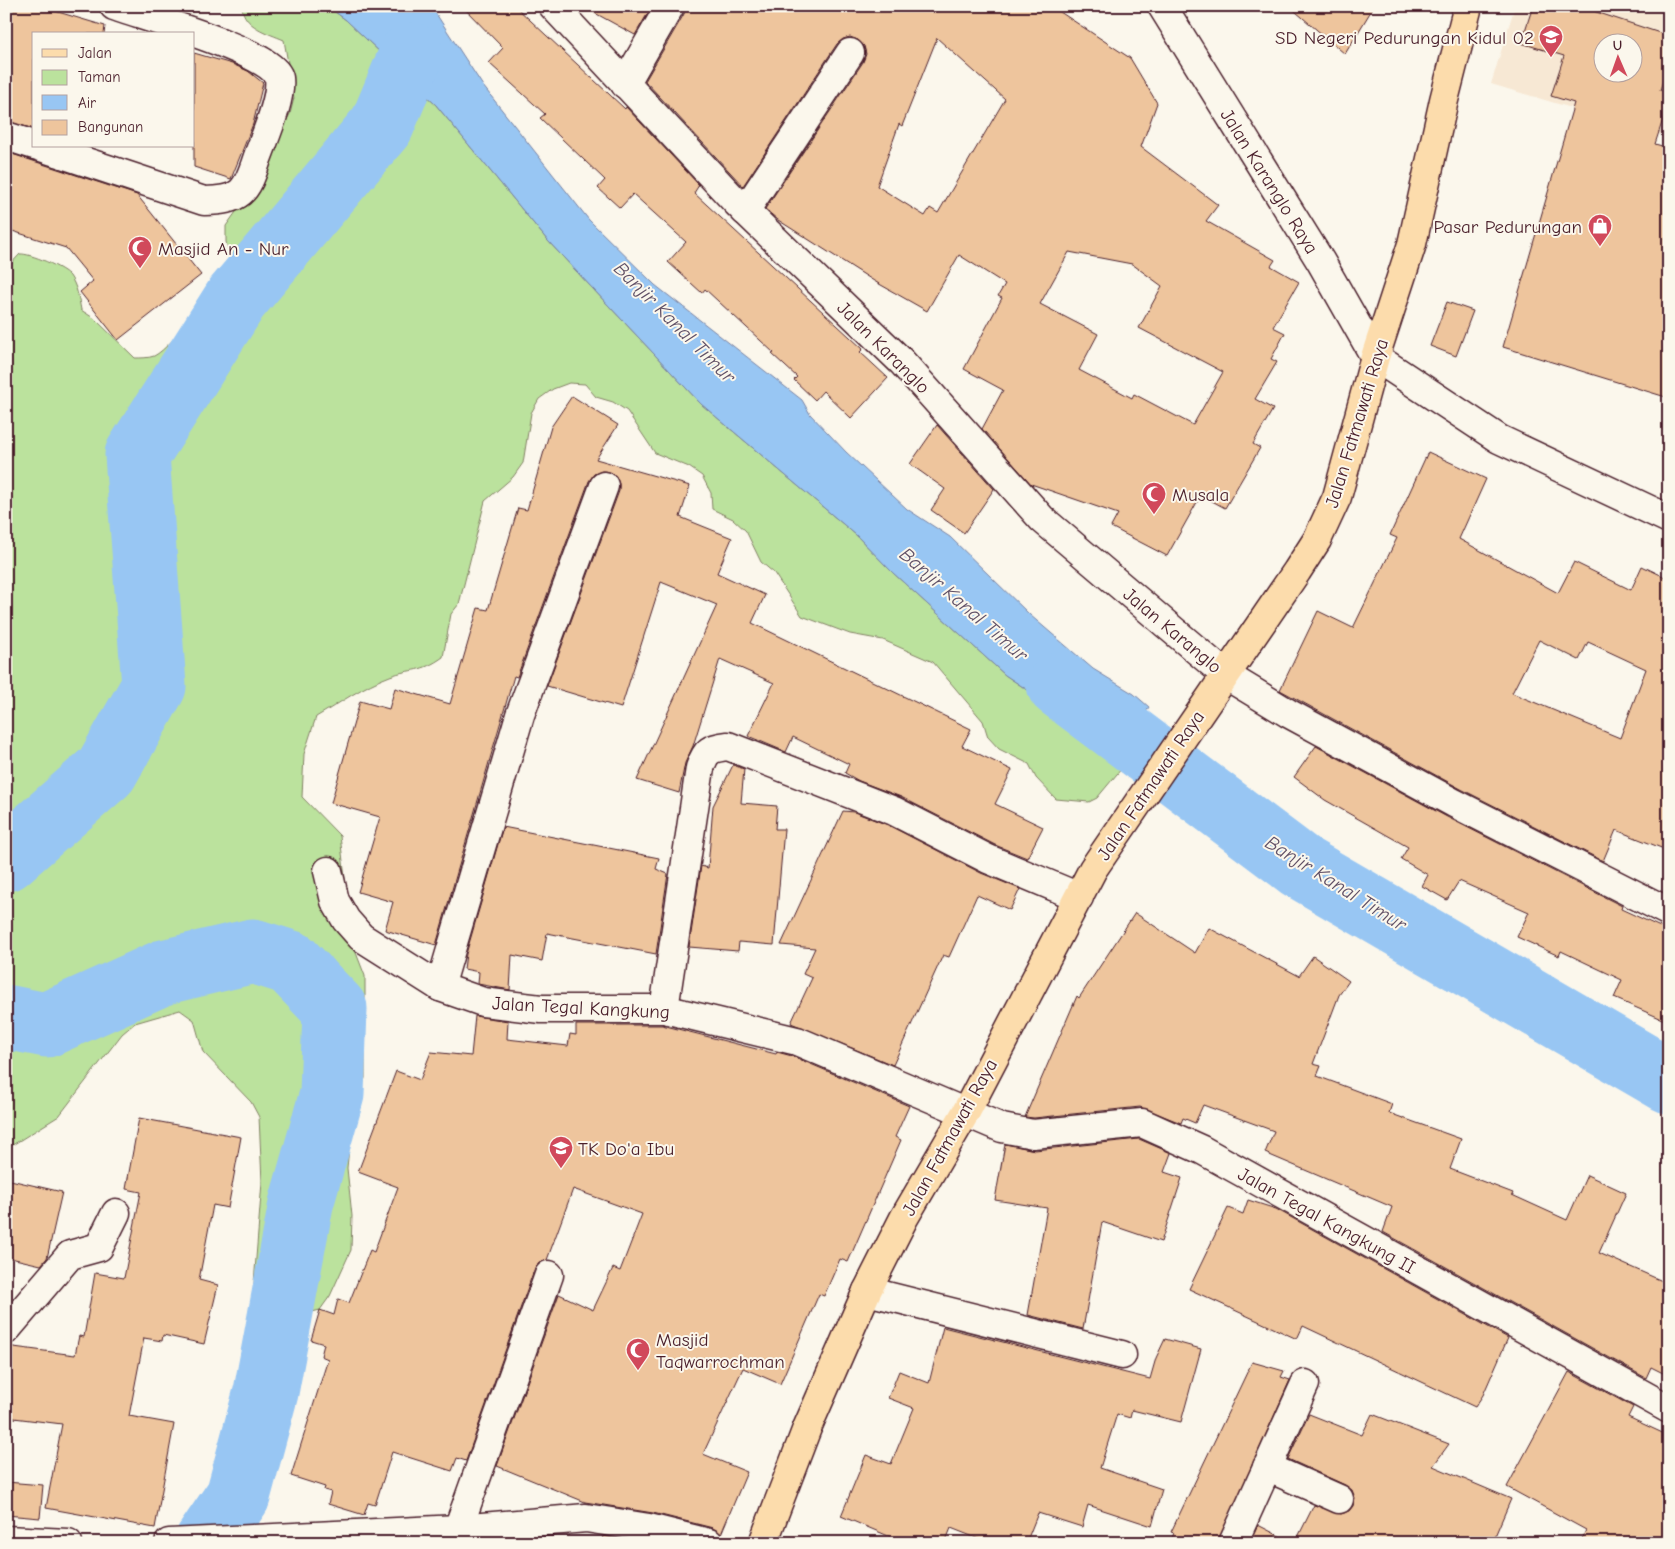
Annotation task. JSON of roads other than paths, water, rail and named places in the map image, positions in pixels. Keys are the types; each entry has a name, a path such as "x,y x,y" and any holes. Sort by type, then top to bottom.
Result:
{"main road":[{"name":"Jalan Fatmawati Raya","path":"763,1543 807,1428 867,1291 904,1218 966,1112 1093,868 1208,698 1227,676 1317,540 1337,496 1375,357 1412,244 1444,100 1468,6"}],"street":[{"path":"114,6 190,32"},
{"name":"Jalan Karanglo","path":"553,6 745,211 902,362 1042,519 1227,676 1288,713 1454,803 1669,912"},
{"path":"625,84 670,6"},
{"name":"Jalan Karanglo Raya","path":"1162,6 1320,262 1375,357"},
{"path":"44,148 204,201 226,200 244,190 251,178 277,96 279,78 274,68 260,58 195,34"},
{"path":"745,211 850,53"},
{"path":"6,136 32,144"},
{"path":"1375,357 1499,440 1669,519"},
{"path":"440,987 520,715 604,486"},
{"path":"664,1009 700,768 704,755 714,747 728,746 884,807 988,859 1079,896"},
{"name":"Jalan Tegal Kangkung","path":"328,871 335,901 346,920 361,937 440,987 483,1002 542,1009 664,1009 797,1041 966,1112"},
{"name":"Jalan Tegal Kangkung II","path":"966,1112 1002,1128 1033,1134 1142,1123 1202,1150 1669,1409"},
{"path":"6,1330 70,1255 99,1247 116,1213"},
{"path":"458,1529 549,1275"},
{"path":"867,1291 1122,1355"},
{"path":"1233,1543 1305,1384"},
{"path":"1267,1467 1339,1499"},
{"path":"169,1543 458,1529 586,1518 640,1526 709,1543"},
{"path":"6,1540 68,1543"}],"water":[{"path":"327,6 431,6 483,86 589,220 655,285 802,400 810,414 846,452 907,509 950,537 1030,615 1093,669 1134,694 1149,707 1124,748 1107,743 1005,675 892,572 856,535 701,404 548,241 436,105 346,20"}],"waterway":[{"path":"6,859 106,771 154,686 137,455 236,299 382,125 411,55"},
{"name":"Banjir Kanal Timur","path":"1059,685 1301,867 1669,1081"},
{"path":"6,1017 46,1025 164,972 253,951 291,963 335,1009 332,1094 301,1204 266,1392 238,1496 206,1543"}],"place":[{"name":"SD Negeri Pedurungan Kidul 02","path":"1551,58"},
{"name":"Pasar Pedurungan","path":"1600,247"},
{"name":"Masjid An - Nur","path":"140,269"},
{"name":"Musala","path":"1154,515"},
{"name":"TK Do'a Ibu","path":"561,1169"},
{"name":"Masjid Taqwarrochman","path":"638,1371"}]}
